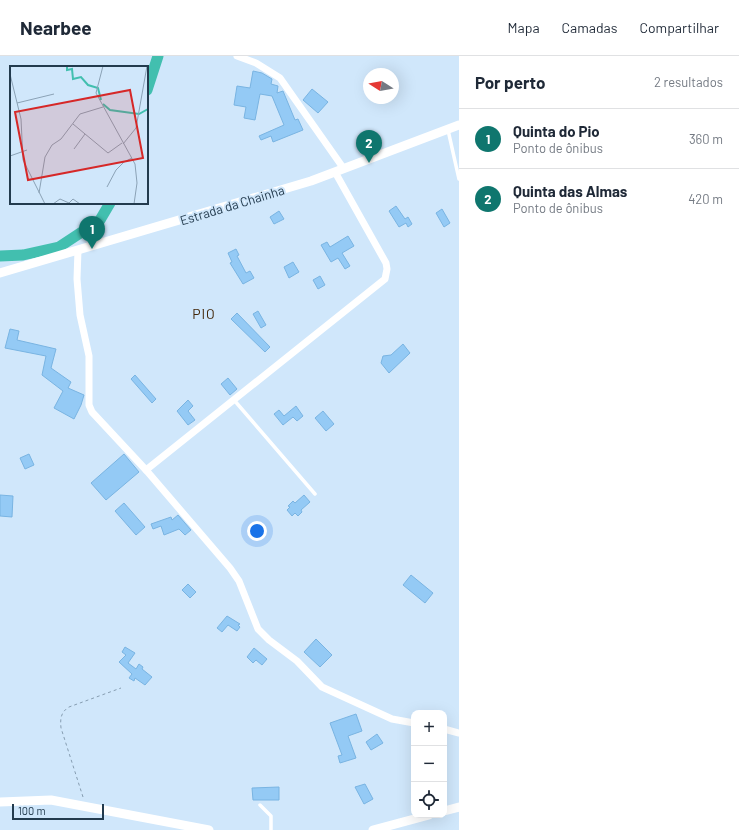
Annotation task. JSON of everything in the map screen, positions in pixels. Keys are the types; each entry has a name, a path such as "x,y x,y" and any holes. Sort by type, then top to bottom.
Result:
{"street":[{"path":"146,470 385,279 387,269 386,263 339,171 280,78 256,63 237,56"},
{"name":"Estrada da Chainha","path":"0,273 239,204 339,171 459,125"},
{"path":"78,250 77,279 80,315 89,356 89,405 92,412 146,470 230,568 239,581 258,630 263,635 297,661 322,686 331,692 350,699 392,719 411,722"},
{"path":"447,730 459,733"},
{"path":"0,802 51,800 209,830"},
{"path":"447,810 459,807"},
{"path":"373,830 419,818"}],"lane":[{"path":"448,129 459,179"},
{"path":"234,400 315,494"},
{"path":"260,805 271,816 272,830"}],"path":[{"path":"82,806 83,797 61,728 61,717 64,711 69,707 120,688"}],"building":[{"path":"253,71 262,73 272,79 271,84 278,86 277,93 283,91 295,120 298,119 303,130 273,142 271,136 261,140 259,136 284,125 272,96 260,94 255,120 244,118 246,107 234,105 237,86 250,88"},
{"path":"312,89 328,102 318,113 303,100"},
{"path":"396,206 405,219 408,217 412,224 408,227 406,223 399,227 389,211"},
{"path":"442,209 450,223 444,227 436,213"},
{"path":"279,211 284,219 274,224 270,217"},
{"path":"348,236 354,246 342,253 350,266 345,269 338,258 331,262 321,245 327,242 330,247"},
{"path":"236,249 239,255 237,256 246,273 250,271 254,278 243,284 230,263 232,262 228,253"},
{"path":"293,262 299,272 289,278 284,267"},
{"path":"320,276 325,285 318,289 313,280"},
{"path":"258,311 266,325 261,328 253,314"},
{"path":"237,313 270,347 265,352 231,319"},
{"path":"10,329 19,331 17,340 56,349 51,368 71,382 68,388 84,395 74,419 54,408 63,391 42,375 46,356 5,348"},
{"path":"403,344 410,353 389,373 381,363 383,356 391,355"},
{"path":"135,375 156,399 152,403 131,379"},
{"path":"228,378 237,389 230,395 221,384"},
{"path":"188,400 193,406 188,411 195,420 188,425 177,411"},
{"path":"296,406 303,416 297,421 293,417 283,425 274,414 279,410 284,416"},
{"path":"323,411 334,424 326,431 315,418"},
{"path":"29,454 34,465 25,469 20,458"},
{"path":"124,454 139,472 106,500 91,483"},
{"path":"0,495 13,496 12,517 0,516"},
{"path":"304,495 310,502 301,510 302,512 298,516 295,513 292,516 287,510 290,507 288,506 293,501 295,503"},
{"path":"124,503 145,527 136,535 115,511"},
{"path":"178,515 191,530 185,535 179,529 164,535 161,526 153,529 151,524 171,517 172,520"},
{"path":"411,575 433,593 425,603 403,585"},
{"path":"188,584 196,592 190,598 182,590"},
{"path":"227,616 240,624 238,625 240,627 237,631 228,625 222,632 217,628"},
{"path":"316,639 332,655 320,667 304,652"},
{"path":"125,647 135,653 128,663 136,669 139,664 143,667 142,669 152,677 145,685 135,678 134,681 129,678 132,674 119,662 126,655 122,652"},
{"path":"254,648 267,659 262,665 256,660 253,663 247,657"},
{"path":"356,714 362,731 348,736 356,758 340,763 338,756 342,755 330,723"},
{"path":"377,734 383,743 371,750 366,742"},
{"path":"365,784 373,799 364,804 355,787"},
{"path":"279,787 279,800 253,800 252,788"}],"waterway":[{"path":"148,87 158,56"},
{"path":"0,256 23,255 59,247 100,220 109,204"}],"place":[{"name":"Quinta das Almas","path":"369,163"},
{"name":"Quinta do Pio","path":"92,249"}],"district":[{"name":"PIO","path":"204,314"}]}
